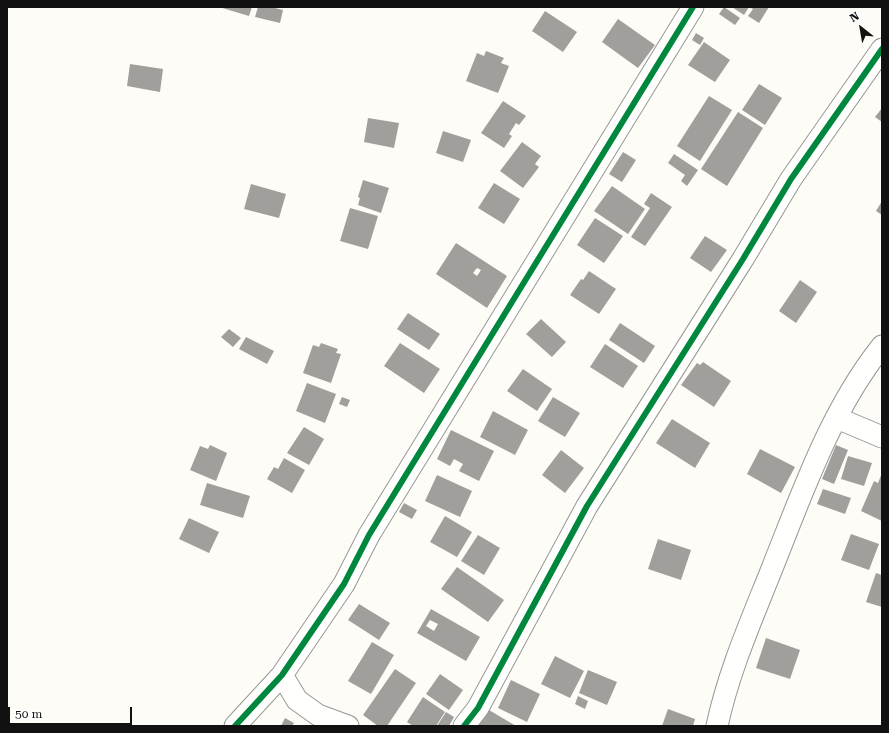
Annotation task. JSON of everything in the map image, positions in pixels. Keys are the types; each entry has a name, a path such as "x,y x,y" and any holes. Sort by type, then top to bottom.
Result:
{"street":[{"path":"235,726 282,675 344,584 369,535 693,7"},
{"path":"464,726 478,708 587,506 743,259 791,179 882,49"},
{"path":"717,726 724,693 814,462 852,390 882,346"},
{"path":"837,418 882,437"},
{"path":"282,675 297,700 318,715 348,726"}],"building":[{"path":"219,7 252,7 249,16"},
{"path":"258,7 271,7 283,10 280,23 255,17"},
{"path":"724,7 740,18 735,25 719,14"},
{"path":"732,7 749,7 744,15"},
{"path":"749,7 769,7 759,23 748,16 753,9"},
{"path":"545,11 577,32 563,52 532,31"},
{"path":"618,19 655,45 638,68 602,42"},
{"path":"696,33 704,38 700,45 692,40"},
{"path":"704,42 730,60 715,82 688,65"},
{"path":"486,51 504,58 501,63 509,66 498,93 466,81 477,53 484,56"},
{"path":"130,64 163,69 160,92 127,86"},
{"path":"759,84 782,98 765,125 742,110"},
{"path":"709,96 732,110 700,161 677,146"},
{"path":"503,101 526,116 519,125 516,123 509,134 512,136 504,148 481,133"},
{"path":"882,108 882,122 875,117"},
{"path":"738,112 763,128 727,186 701,169"},
{"path":"368,118 399,123 394,148 364,142"},
{"path":"443,131 471,140 463,162 436,153"},
{"path":"522,142 541,156 535,164 539,167 523,188 500,171"},
{"path":"623,152 636,160 622,182 609,174"},
{"path":"674,154 698,170 687,186 681,181 685,175 668,163"},
{"path":"363,180 389,188 381,213 358,205 360,198 358,197"},
{"path":"494,183 520,199 504,224 478,208"},
{"path":"251,184 286,194 279,218 244,209"},
{"path":"612,186 645,209 628,234 594,211"},
{"path":"651,193 672,207 645,246 631,237 650,208 644,204"},
{"path":"882,201 882,215 876,211"},
{"path":"350,208 378,216 368,249 340,241"},
{"path":"595,218 623,236 604,263 577,245"},
{"path":"705,236 727,250 711,272 690,258"},
{"path":"456,243 507,276 487,308 436,274","holes":["477,268 481,270 477,276 473,273"]},
{"path":"589,271 616,289 599,314 570,295 581,279 583,280"},
{"path":"800,280 817,292 796,323 779,311"},
{"path":"408,313 440,334 429,350 397,329"},
{"path":"541,319 566,342 552,357 526,334"},
{"path":"620,323 655,346 644,363 609,340"},
{"path":"229,329 241,338 233,347 221,337"},
{"path":"246,337 274,351 267,364 239,349"},
{"path":"321,343 338,349 336,353 341,354 331,383 303,373 313,345 319,347"},
{"path":"400,343 440,369 424,393 384,366"},
{"path":"605,344 638,366 623,388 590,367"},
{"path":"703,362 731,381 714,407 681,385 697,363 700,365"},
{"path":"523,369 552,389 537,411 507,391"},
{"path":"307,383 336,394 325,423 296,411"},
{"path":"342,397 350,400 347,407 339,404"},
{"path":"553,397 580,413 565,437 538,421"},
{"path":"493,411 528,430 515,455 480,437"},
{"path":"672,419 710,443 695,468 656,443"},
{"path":"304,427 324,439 309,465 287,453"},
{"path":"451,430 494,451 479,481 459,471 463,464 454,459 450,466 437,459"},
{"path":"210,445 227,453 216,481 190,470 200,446 208,449"},
{"path":"836,445 848,450 834,484 822,479"},
{"path":"760,449 795,467 781,493 747,474"},
{"path":"561,450 584,468 565,493 542,475"},
{"path":"848,456 872,463 864,486 841,479"},
{"path":"284,458 305,470 292,493 267,479 274,467 278,469"},
{"path":"882,473 882,521 861,511 874,481 878,483"},
{"path":"437,475 472,491 460,517 425,501"},
{"path":"207,483 250,496 243,518 200,505"},
{"path":"823,489 851,498 845,514 817,504"},
{"path":"404,503 417,510 412,519 399,512"},
{"path":"445,516 472,532 457,557 430,542"},
{"path":"189,518 219,532 209,553 179,539"},
{"path":"851,534 879,544 869,570 841,560"},
{"path":"478,535 500,548 484,575 461,561"},
{"path":"658,539 691,550 681,580 648,569"},
{"path":"457,567 504,600 488,622 441,589"},
{"path":"876,573 882,575 882,607 866,602"},
{"path":"359,604 390,623 379,640 348,620"},
{"path":"431,609 480,637 466,661 417,633","holes":["430,620 438,624 434,631 426,626"]},
{"path":"766,638 800,650 790,679 756,668"},
{"path":"372,642 394,655 371,694 348,681"},
{"path":"555,656 584,671 570,698 541,684"},
{"path":"395,669 416,683 387,726 378,726 363,715"},
{"path":"588,670 617,682 607,705 579,693"},
{"path":"440,674 463,690 449,710 426,694"},
{"path":"511,680 540,694 527,722 498,708"},
{"path":"578,696 588,701 585,709 575,704"},
{"path":"423,697 445,712 436,726 413,726 407,722"},
{"path":"668,709 695,719 693,726 662,726"},
{"path":"489,710 516,726 478,726"},
{"path":"446,712 454,717 449,726 437,726"},
{"path":"285,718 294,723 292,726 281,726"}],"cycle path":[{"path":"235,726 282,675 344,584 369,535 693,7"},
{"path":"464,726 478,708 587,506 743,259 791,179 882,49"}]}
